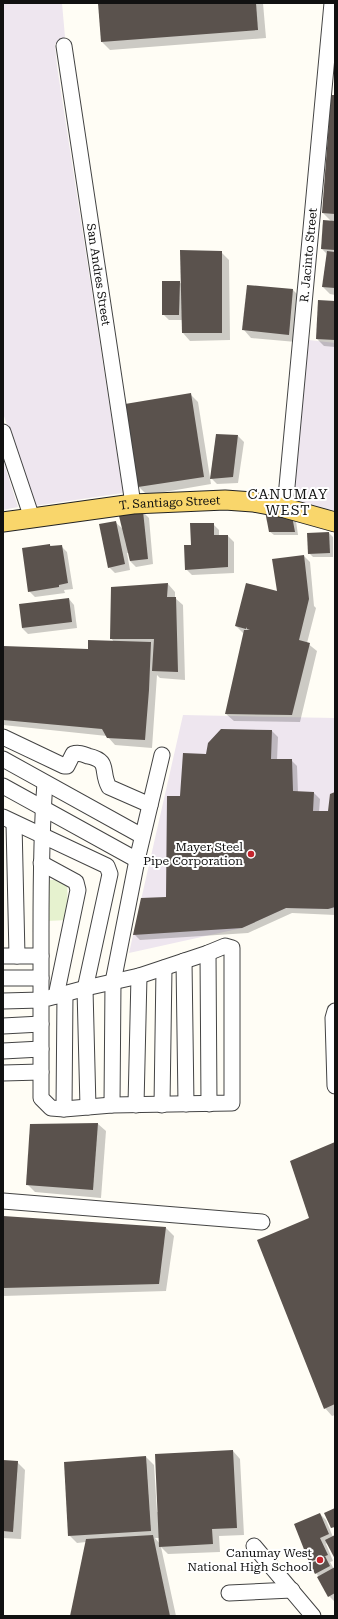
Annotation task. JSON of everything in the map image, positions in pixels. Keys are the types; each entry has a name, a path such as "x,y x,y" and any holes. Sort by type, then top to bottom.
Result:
{"main road":[{"name":"T. Santiago Street","path":"3,522 133,504 225,500 253,502 285,508 335,522"}],"street":[{"name":"R. Jacinto Street","path":"285,508 332,3"},
{"name":"San Andres Street","path":"64,46 133,504"},
{"path":"3,432 32,518"},
{"path":"3,737 64,766 67,766 73,754 76,753 99,758 102,762 109,787 150,805"},
{"path":"112,1105 113,982 142,836 162,755"},
{"path":"3,759 142,836"},
{"path":"3,1001 41,1000 139,976 225,946 232,948 232,1103 112,1105 64,1109 52,1108 42,1098 41,1072 41,1000 41,978 41,956 41,863 45,783"},
{"path":"3,786 137,860"},
{"path":"41,956 10,956 9,820 42,834 107,866 110,874 85,988 88,1107"},
{"path":"41,863 76,882 78,890 61,995 64,1109"},
{"path":"208,953 209,1104"},
{"path":"184,961 186,1104"},
{"path":"162,1105 164,968"},
{"path":"136,1105 139,976"},
{"path":"3,978 41,978"},
{"path":"335,1012 333,1018 335,1086"},
{"path":"3,1026 41,1024"},
{"path":"3,1051 41,1049"},
{"path":"3,1073 41,1072"},
{"path":"3,1201 262,1222"},
{"path":"254,1546 313,1616"},
{"path":"229,1593 292,1590"}],"shaded area":[{"path":"3,3 62,3 65,37 55,44 57,66 123,493 34,506 3,413"},
{"path":"309,340 335,343 335,511 298,501 293,494"},
{"path":"3,460 18,507 3,510"},
{"name":"Mayer Steel Pipe Corporation","path":"183,715 335,718 335,908 286,908 242,928 129,953"}],"green space":[{"path":"47,880 67,880 68,920 47,921"}],"building":[{"path":"98,3 256,3 258,30 101,42"},
{"path":"331,95 335,95 335,214 322,213"},
{"path":"323,220 335,221 335,250 321,249"},
{"path":"180,250 222,251 222,333 182,333"},
{"path":"327,251 335,252 335,288 322,287"},
{"path":"162,281 180,281 179,315 162,315"},
{"path":"247,285 293,289 289,335 242,330"},
{"path":"318,300 335,301 335,340 316,339"},
{"path":"191,393 204,477 138,487 125,404"},
{"path":"216,434 238,435 233,477 210,479"},
{"path":"143,511 148,559 130,561 119,516"},
{"path":"265,511 292,516 295,532 269,532"},
{"path":"116,521 125,564 108,568 99,524"},
{"path":"190,523 214,523 214,535 228,535 228,567 185,570 184,545 191,545"},
{"path":"329,532 330,553 308,554 307,533"},
{"path":"50,544 50,546 62,545 68,583 59,585 59,587 28,592 22,548"},
{"path":"304,555 309,599 299,640 310,643 292,715 225,714 244,630 250,630 247,629 247,627 246,629 235,626 246,583 277,591 272,559"},
{"path":"168,583 167,597 176,597 178,672 152,671 154,639 110,639 111,587"},
{"path":"69,598 72,622 22,628 19,604"},
{"path":"88,640 151,642 145,740 107,738 102,729 3,720 3,646 88,649"},
{"name":"Mayer Steel Pipe Corporation","path":"221,729 272,730 271,759 292,759 293,791 314,792 313,811 328,811 330,794 335,792 335,907 328,909 286,908 242,928 133,935 141,898 166,897 167,796 180,796 183,753 206,754 208,743"},
{"path":"98,1123 93,1190 26,1185 30,1124"},
{"path":"335,1142 335,1404 324,1409 257,1240 309,1218 290,1161"},
{"path":"3,1216 166,1227 159,1284 3,1288"},
{"path":"233,1450 237,1528 212,1529 213,1544 159,1547 155,1454"},
{"path":"146,1456 151,1531 68,1536 64,1462"},
{"path":"3,1460 18,1461 13,1532 3,1531"},
{"path":"335,1508 335,1527 331,1528 324,1513"},
{"path":"320,1513 329,1534 320,1538 328,1555 309,1562 294,1524"},
{"path":"153,1535 170,1616 70,1616 86,1539"},
{"path":"335,1535 335,1559 325,1540"},
{"path":"325,1556 330,1566 315,1574 310,1564"},
{"path":"335,1567 335,1593 328,1597 317,1577"}],"place":[{"name":"Mayer Steel Pipe Corporation","path":"251,854"},
{"name":"Canumay West National High School","path":"320,1560"}],"district":[{"name":"CANUMAY WEST","path":"288,502"}]}
